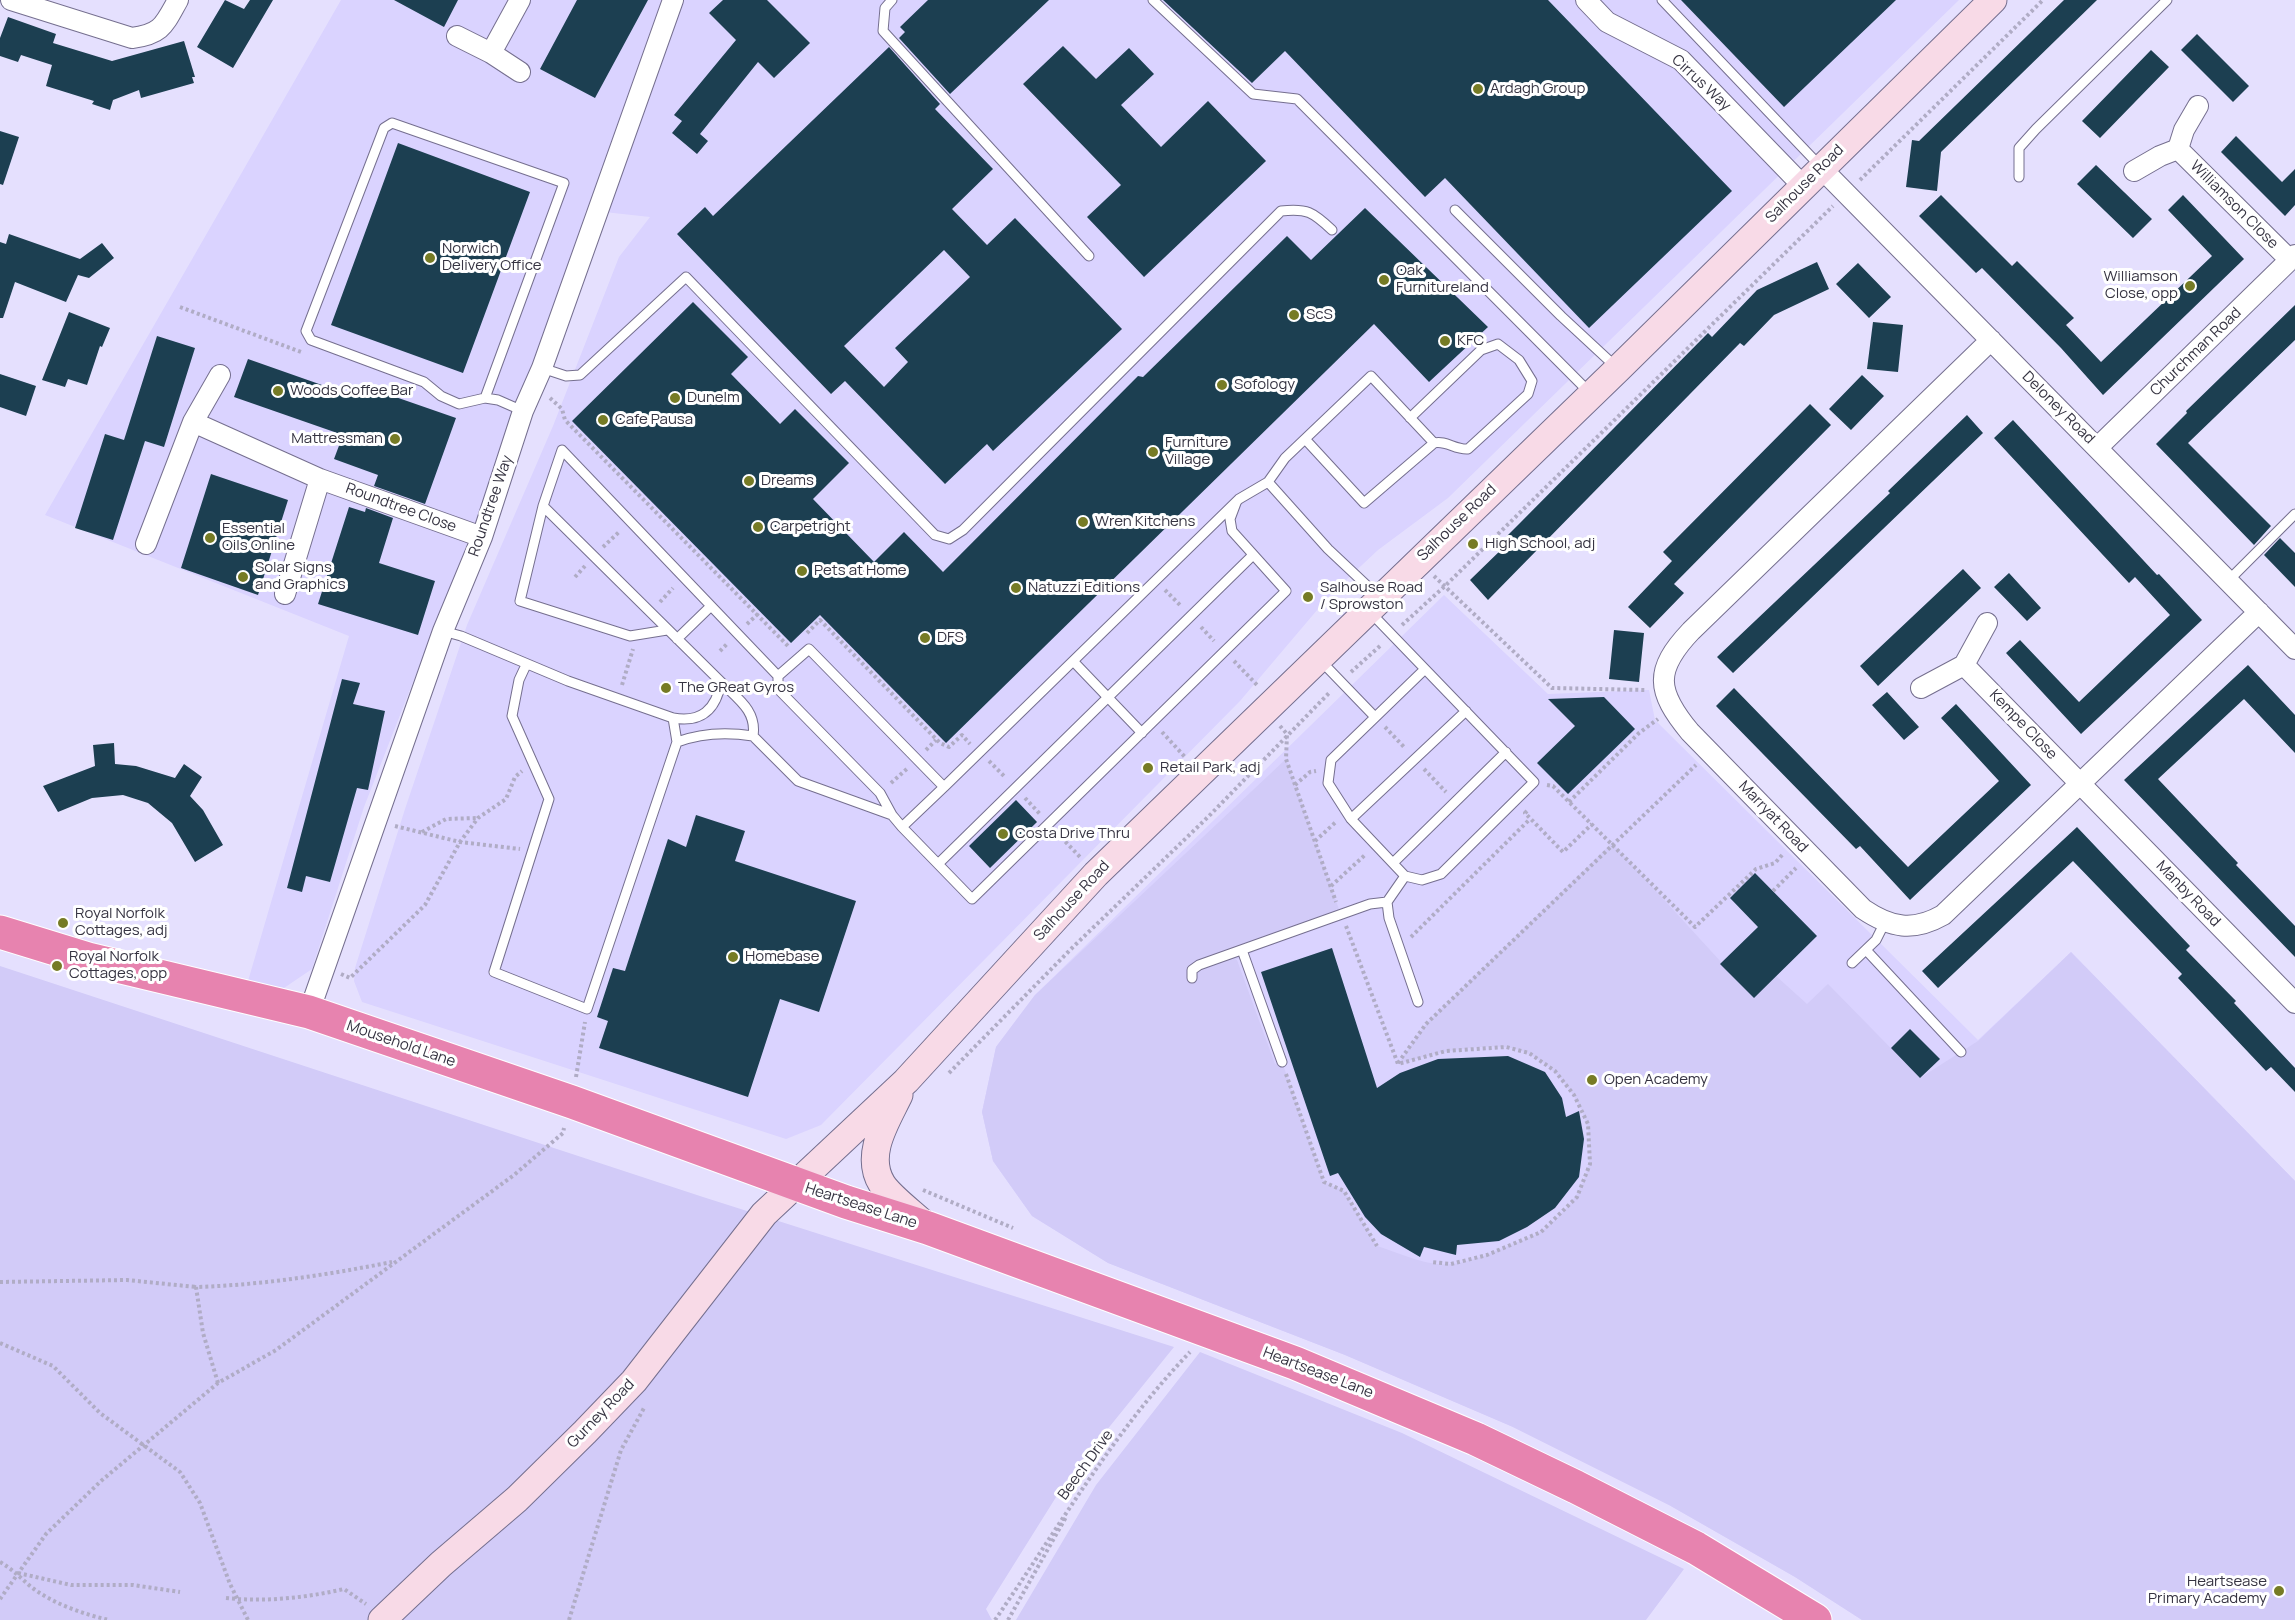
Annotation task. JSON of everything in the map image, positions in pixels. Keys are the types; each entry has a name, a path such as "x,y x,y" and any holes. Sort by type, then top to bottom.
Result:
{"highway":[{"name":"Mousehold Lane","path":"0,932 88,959 309,1012 572,1102 794,1184"},
{"name":"Heartsease Lane","path":"794,1184 928,1228 1339,1380 1486,1444 1696,1548 1815,1620"}],"street":[{"path":"11,0 132,38 151,35 164,26 178,0"},
{"path":"491,53 520,0"},
{"name":"Roundtree Way","path":"309,1012 443,631 482,537 523,411 542,368 673,0"},
{"name":"Cirrus Way","path":"1586,0 1607,21 1681,60 1812,176"},
{"name":"Salhouse Road","path":"794,1184 906,1081 1096,874 1618,369 1993,0"},
{"path":"457,36 491,53 520,72"},
{"name":"Williamson Close","path":"2178,149 2184,130 2198,106"},
{"name":"Williamson Close","path":"2134,171 2178,149"},
{"name":"Williamson Close","path":"2178,149 2293,258"},
{"name":"Deloney Road","path":"1812,176 1846,193 2295,649"},
{"name":"Churchman Road","path":"2097,448 2293,258"},
{"name":"Marryat Road","path":"1991,340 1672,652 1665,671 1665,690 1671,710 1863,909 1894,926 1912,928 1928,924 1944,915 2082,785 2259,612"},
{"path":"146,544 193,422 220,375"},
{"name":"Roundtree Close","path":"193,422 320,479 482,537"},
{"path":"285,594 320,479"},
{"path":"1921,688 1964,665 1987,623"},
{"name":"Kempe Close","path":"1964,665 2082,785"},
{"name":"Manby Road","path":"2082,785 2295,1003"},
{"name":"Salhouse Road","path":"906,1081 877,1142 875,1160 882,1184 928,1228"},
{"name":"Gurney Road","path":"384,1618 517,1499 634,1380 746,1235 794,1184"}],"lane":[{"path":"892,0 885,8 883,31 1089,256"},
{"path":"1153,0 1253,94 1297,99 1592,394"},
{"path":"1662,0 1812,176"},
{"path":"2019,177 2019,148 2167,0"},
{"path":"485,398 564,183 392,123 384,128 306,331 311,340 424,382 441,396 459,404 485,398 498,400 523,411"},
{"path":"542,368 566,376 580,375 686,277 935,535 949,539 963,530 1281,211 1301,208 1317,215 1332,230"},
{"path":"1455,210 1561,316 1618,369"},
{"path":"1305,439 1364,503 1434,443 1447,443 1459,450 1468,449 1528,394 1532,381 1519,360 1498,344 1491,345 1481,350 1410,418"},
{"path":"902,827 1239,499 1268,482 1285,458 1371,376 1434,443"},
{"path":"667,630 630,636 520,601 543,506 562,450 778,676 778,689 880,793 892,815 902,827 972,899 1286,591 1253,555 1230,525 1239,499"},
{"path":"1268,482 1374,603 1391,635 1534,782 1441,874 1422,880 1405,876 1348,816 1328,783 1331,760 1424,670"},
{"path":"543,506 751,712 755,726 753,736"},
{"path":"2228,581 2295,514"},
{"path":"938,864 1253,555"},
{"path":"677,639 711,606"},
{"path":"443,631 461,636 526,665 673,718 689,721 704,713 714,704 721,682"},
{"path":"778,676 809,649 944,787"},
{"path":"1318,658 1375,717"},
{"path":"1073,661 1142,733"},
{"path":"526,665 519,680 512,716 549,800 494,972 587,1009 677,742 673,718"},
{"path":"1348,816 1415,759 1466,711"},
{"path":"677,742 695,737 734,733 753,736 798,781 892,815"},
{"path":"1393,863 1506,752"},
{"path":"1405,876 1387,902 1389,918 1418,1002"},
{"path":"1192,978 1192,970 1199,965 1370,904 1387,902"},
{"path":"1852,963 1876,940 1885,922"},
{"path":"1242,950 1282,1062"},
{"path":"1866,950 1961,1052"}],"path":[{"path":"1391,635 1445,586 2043,0"},
{"path":"180,307 306,354 311,340"},
{"path":"532,391 552,399 562,410 565,420 716,570 791,649 798,642"},
{"path":"575,577 648,504"},
{"path":"1417,561 1552,688 1665,690"},
{"path":"1155,580 1272,702"},
{"path":"806,635 820,620 936,740 949,747 962,735 1096,874"},
{"path":"1569,802 1639,733 1671,710"},
{"path":"1375,717 1455,801"},
{"path":"944,1079 1072,948 1209,816 1287,734 1286,759 1341,915 1398,1064"},
{"path":"880,793 936,740"},
{"path":"1398,1064 1425,1024 1612,843 1710,753"},
{"path":"323,968 350,978 425,905 460,842 478,818 506,799 515,777 533,762"},
{"path":"1295,785 1310,772 1330,769"},
{"path":"1534,782 1553,786 1695,927 1756,869 1775,863 1803,848"},
{"path":"1546,793 1553,786"},
{"path":"1532,806 1525,813 1563,852 1592,824"},
{"path":"1315,841 1348,816"},
{"path":"421,832 446,819 478,818"},
{"path":"1414,948 1410,937 1530,819"},
{"path":"377,821 460,842 532,850"},
{"path":"1485,831 1502,847"},
{"path":"1331,886 1376,845"},
{"path":"1773,891 1803,848"},
{"path":"1433,1003 1437,1014"},
{"path":"0,1599 46,1534 101,1481 218,1383 276,1350 393,1261 514,1175 563,1133 572,1102 587,1009"},
{"path":"1398,1064 1446,1051 1506,1047 1528,1053 1555,1071 1574,1095 1588,1124 1590,1164 1578,1197 1540,1232 1487,1255 1451,1264 1431,1262"},
{"path":"1282,1062 1324,1182 1344,1191 1377,1246"},
{"path":"919,1187 926,1191"},
{"path":"0,1282 127,1280 196,1287 242,1285 320,1276 393,1261"},
{"path":"196,1287 203,1333 218,1383"},
{"name":"Beech Drive","path":"995,1620 1047,1545 1077,1494 1152,1397 1208,1332"},
{"path":"0,1343 53,1366 100,1413 180,1472 200,1503 237,1599 248,1620"},
{"path":"569,1620 621,1450 649,1398 634,1380"},
{"path":"1008,1620 1056,1540 1077,1494"},
{"path":"0,1562 18,1573 31,1587 53,1599 77,1611 109,1620"},
{"path":"18,1573 71,1585 133,1585 180,1592"},
{"path":"226,1598 306,1598 344,1589 384,1618"}],"shaded area":[{"path":"341,0 1959,0 1448,498 1378,550 1329,596 1240,701 821,1125 786,1139 362,1002 354,981 355,968 405,809 467,625 553,426 619,257 650,217 586,210 550,332 364,807 312,969 284,988 248,981 349,636 45,515"},
{"name":"Open Academy","path":"1444,595 1548,694 1649,690 1655,720 1978,1040 2071,952 2295,1181 2295,1620 1862,1620 1795,1577 1669,1505 1513,1427 1345,1355 1108,1263 1032,1216 993,1161 982,1112 996,1047 1035,995"},
{"name":"Open Academy","path":"1286,759 1341,915 1235,960 1237,960 1275,1064 1282,1062 1324,1182 1344,1191 1377,1246 1424,1261 1452,1264 1466,1261 1538,1233 1560,1216 1583,1182 1589,1163 1590,1144 1587,1125 1579,1105 1566,1085 1540,1060 1515,1049 1492,1046 1451,1051 1398,1064 1426,1024 1612,843 1754,998 1776,976 1807,1004 1828,984 1920,1078 1978,1041 2071,952 2295,1181 2295,1620 1862,1620 1795,1577 1669,1505 1513,1427 1345,1355 1108,1263 1032,1216 993,1161 982,1112 996,1047 1035,995"},
{"path":"0,966 703,1197 1174,1347 1068,1478 986,1609 992,1620 0,1620"},
{"path":"1200,1352 1402,1433 1684,1569 1646,1620 1016,1620 1096,1485"}],"building":[{"path":"225,0 244,9 250,0 273,0 233,68 197,47"},
{"path":"394,0 458,0 444,27"},
{"path":"577,0 648,0 595,98 540,69"},
{"path":"723,0 767,0 810,43 774,78 758,62 700,134 708,141 697,154 672,133 682,121 674,115 736,40 709,13"},
{"path":"928,0 1049,0 950,94 899,38 905,32 900,27"},
{"name":"Ardagh Group","path":"1163,0 1548,0 1732,191 1589,328 1445,178 1425,197 1285,51 1252,83"},
{"path":"1681,0 1896,0 1784,107"},
{"path":"2064,0 2097,0 1941,152 1937,191 1906,187 1912,140 1919,141"},
{"path":"8,17 56,34 53,43 112,61 184,41 195,77 192,77 194,83 141,98 139,90 113,100 110,110 92,104 94,101 46,86 52,65 21,55 18,62 0,56 0,38"},
{"path":"2197,34 2249,86 2233,102 2181,50"},
{"path":"1063,46 1096,79 1129,48 1154,74 1121,105 1161,147 1208,101 1266,161 1144,277 1087,217 1121,185 1023,84"},
{"path":"889,47 940,104 935,109 993,169 952,209 987,245 1015,218 1122,329 993,451 987,444 945,484 845,381 831,394 677,234 705,207 713,216","holes":["944,250 970,277 895,348 908,362 884,387 844,346"]},
{"path":"2151,50 2169,67 2100,138 2082,121"},
{"path":"0,131 19,137 3,185 0,184"},
{"path":"2236,136 2282,182 2295,169 2295,205 2285,216 2221,152"},
{"name":"Norwich Delivery Office","path":"398,143 530,192 463,373 331,325"},
{"path":"2096,165 2152,219 2133,238 2077,184"},
{"path":"1941,195 2012,266 2017,261 2074,318 2066,325 2101,362 2212,256 2168,210 2183,195 2244,259 2103,395 2061,348 1982,268 1976,273 1919,216"},
{"path":"1365,208 1488,327 1429,382 1374,324 946,743 820,615 791,643 572,421 693,302 748,357 731,374 780,424 795,409 849,463 813,499 874,562 904,532 943,572 1138,376 1143,377 1287,236 1311,260"},
{"path":"9,234 80,259 102,243 114,258 89,278 78,275 66,302 15,282 3,318 0,318 0,242 6,244"},
{"path":"1817,262 1829,289 1774,315 1744,346 1740,343 1488,600 1470,580 1507,544 1503,540 1708,333 1712,337 1757,290"},
{"path":"1858,263 1891,297 1869,318 1836,284"},
{"path":"2295,305 2295,340 2188,443 2271,526 2254,545 2156,444 2187,413 2186,411"},
{"path":"69,312 110,328 102,347 100,346 87,385 68,379 65,387 42,380"},
{"path":"1873,322 1903,325 1898,372 1867,369"},
{"path":"157,336 195,348 164,447 145,441 113,540 75,528 105,434 124,440"},
{"name":"Mattressman","path":"248,359 356,397 361,385 456,418 425,504 374,486 378,475 334,459 343,435 234,397"},
{"path":"0,374 36,386 26,416 0,407"},
{"path":"1862,375 1884,396 1851,430 1829,409"},
{"path":"1810,404 1831,425 1674,584 1684,593 1650,628 1628,607 1672,561 1663,552"},
{"path":"1967,415 1983,433 1733,673 1717,657 1890,493 1888,491"},
{"path":"2013,420 2202,620 2081,734 2006,653 2020,640 2079,702 2170,615 2135,577 2129,583 1994,438"},
{"path":"211,474 288,500 258,595 181,568"},
{"path":"349,507 365,512 366,508 393,518 379,563 435,581 418,635 318,604"},
{"path":"2280,538 2295,553 2295,587 2264,555"},
{"path":"1963,569 1981,588 1878,686 1860,666"},
{"path":"2009,573 2041,608 2027,621 1994,587"},
{"path":"1614,630 1644,633 1639,682 1609,679"},
{"path":"2248,665 2295,715 2295,753 2244,699 2158,779 2295,926 2295,957 2124,780"},
{"path":"342,679 360,683 353,704 385,711 368,790 357,788 330,882 306,876 302,892 287,888"},
{"path":"1734,688 1908,867 1999,781 1941,718 1956,704 2031,785 1910,900 1860,846 1856,849 1716,706"},
{"path":"1887,692 1919,727 1904,740 1872,705"},
{"path":"1604,697 1635,729 1568,794 1537,763 1575,726 1548,699"},
{"path":"114,743 115,764 136,766 175,778 184,764 202,777 190,796 203,810 223,845 195,862 172,823 148,803 123,795 92,798 58,812 43,786 95,766 93,745"},
{"name":"Costa Drive Thru","path":"1016,800 1037,822 990,868 969,846"},
{"name":"Homebase","path":"696,815 745,831 735,861 856,901 819,1012 780,999 748,1097 599,1048 608,1021 597,1017 613,968 625,971 668,839 686,847"},
{"path":"2077,827 2190,946 2186,950 2236,1001 2234,1003 2295,1068 2295,1092 2271,1067 2266,1071 2178,978 2182,974 2073,861 1938,988 1922,971"},
{"path":"1755,873 1817,936 1754,998 1720,964 1758,927 1730,898"},
{"path":"1332,948 1377,1088 1400,1073 1438,1059 1508,1056 1545,1072 1562,1098 1566,1117 1579,1111 1584,1139 1579,1177 1555,1208 1527,1227 1499,1241 1457,1245 1456,1255 1424,1247 1420,1257 1381,1234 1365,1217 1338,1173 1330,1176 1261,972"},
{"path":"1910,1029 1940,1059 1920,1078 1891,1048"}],"place":[{"name":"Ardagh Group","path":"1478,89"},
{"name":"Norwich Delivery Office","path":"430,258"},
{"name":"Oak Furnitureland","path":"1384,280"},
{"name":"Williamson Close, opp","path":"2190,286"},
{"name":"ScS","path":"1294,315"},
{"name":"KFC","path":"1445,341"},
{"name":"Sofology","path":"1222,385"},
{"name":"Woods Coffee Bar","path":"278,391"},
{"name":"Dunelm","path":"675,398"},
{"name":"Cafe Pausa","path":"603,420"},
{"name":"Mattressman","path":"395,439"},
{"name":"Furniture Village","path":"1153,452"},
{"name":"Dreams","path":"749,481"},
{"name":"Wren Kitchens","path":"1083,522"},
{"name":"Carpetright","path":"758,527"},
{"name":"Essential Oils Online","path":"210,538"},
{"name":"High School, adj","path":"1473,544"},
{"name":"Pets at Home","path":"802,571"},
{"name":"Solar Signs and Graphics","path":"243,577"},
{"name":"Natuzzi Editions","path":"1016,588"},
{"name":"Salhouse Road / Sprowston","path":"1308,597"},
{"name":"DFS","path":"925,638"},
{"name":"The GReat Gyros","path":"666,688"},
{"name":"Retail Park, adj","path":"1148,768"},
{"name":"Costa Drive Thru","path":"1003,834"},
{"name":"Royal Norfolk Cottages, adj","path":"63,923"},
{"name":"Homebase","path":"733,957"},
{"name":"Royal Norfolk Cottages, opp","path":"57,966"},
{"name":"Open Academy","path":"1592,1080"},
{"name":"Heartsease Primary Academy","path":"2279,1591"}]}
